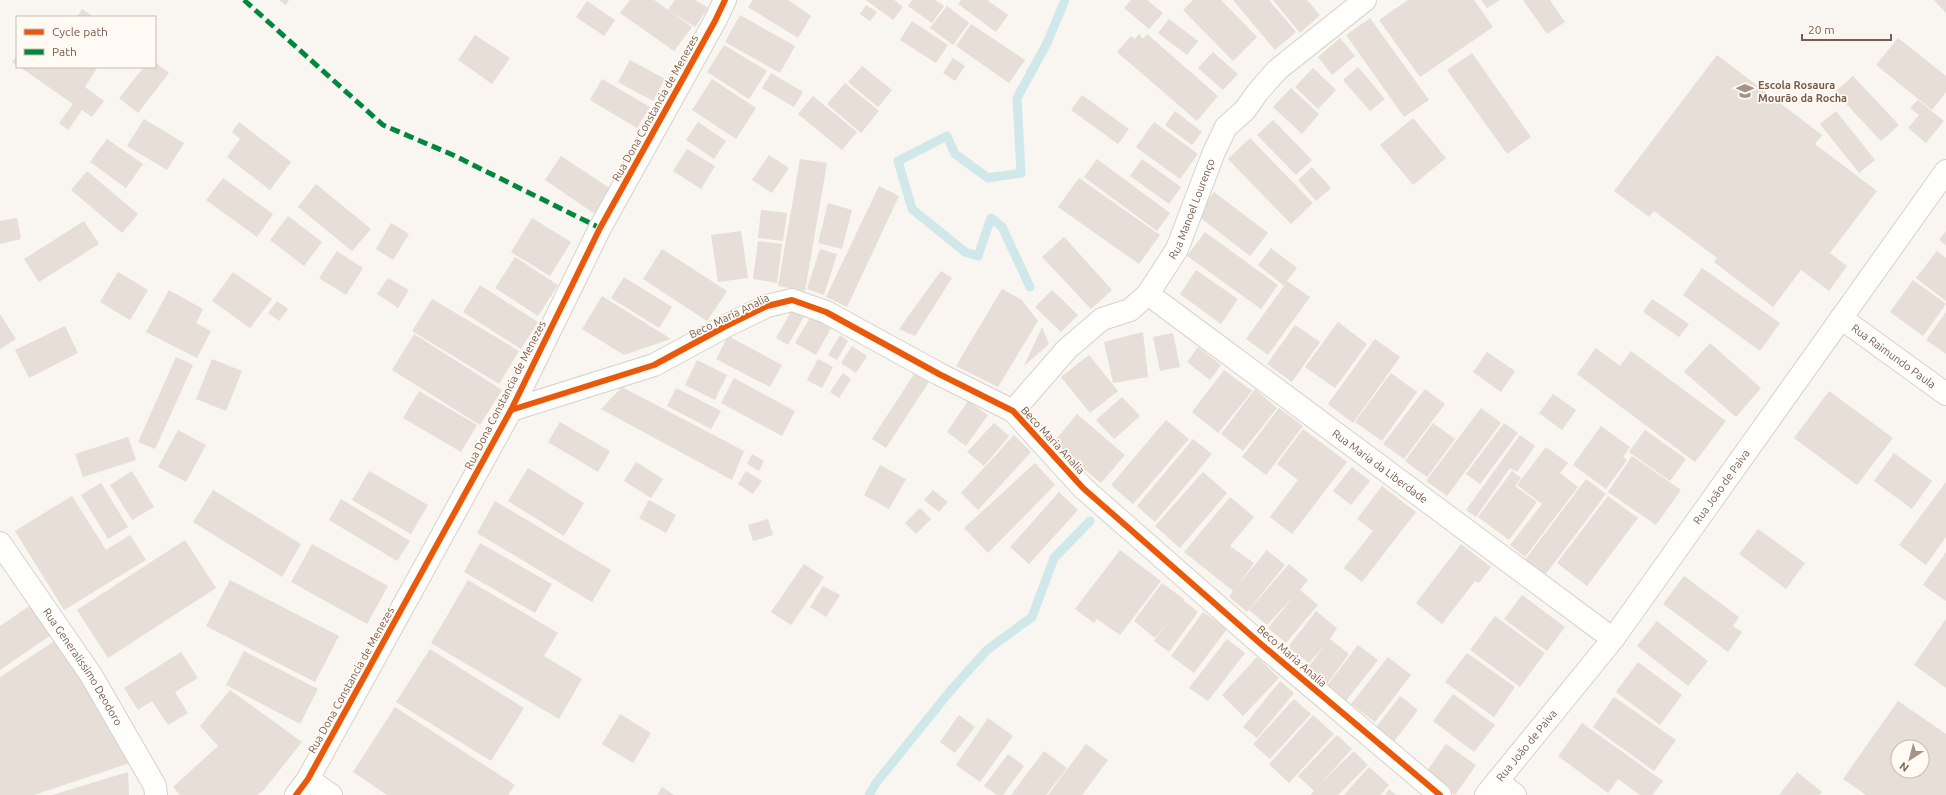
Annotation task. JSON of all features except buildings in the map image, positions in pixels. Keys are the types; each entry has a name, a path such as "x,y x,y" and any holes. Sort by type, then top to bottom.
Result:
{"street":[{"name":"Rua Dona Constancia de Menezes","path":"302,787 511,410 600,228 725,0"},
{"name":"Rua Manoel Lourenço","path":"1012,411 1067,349 1102,319 1130,310 1148,294 1177,249 1214,152 1226,127 1244,110 1277,70 1365,0"},
{"name":"Rua João de Paiva","path":"1492,788 1613,639 1946,171"},
{"name":"Rua Maria da Liberdade","path":"1148,294 1613,639"},
{"name":"Beco Maria Analia","path":"511,410 654,365 726,326 768,306 792,300 826,312 939,374 1012,411 1084,488 1262,645 1440,795"},
{"name":"Rua Raimundo Paula","path":"1841,318 1946,394"},
{"name":"Rua Generalissimo Deodoro","path":"0,543 91,675 155,786 156,795"},
{"path":"302,787 332,795"},
{"path":"1492,788 1515,795"}],"waterway":[{"path":"1030,287 1002,227 991,218 978,256 965,252 912,209 898,161 947,136 955,154 988,178 1021,173 1017,98 1047,43 1065,0"},
{"path":"869,795 876,783 951,690 987,650 1032,617 1054,558 1090,521"}],"marked path":[{"path":"244,0 383,125 453,155 600,228"}],"cycle path":[{"path":"296,795 308,779 511,410 600,228 715,21 725,0"},
{"path":"511,410 654,365 726,326 767,306 792,300 826,312 939,374 1013,411 1083,488 1262,645 1440,795"}],"place":[{"name":"Escola Rosaura Mourão da Rocha","path":"1745,91"}]}
